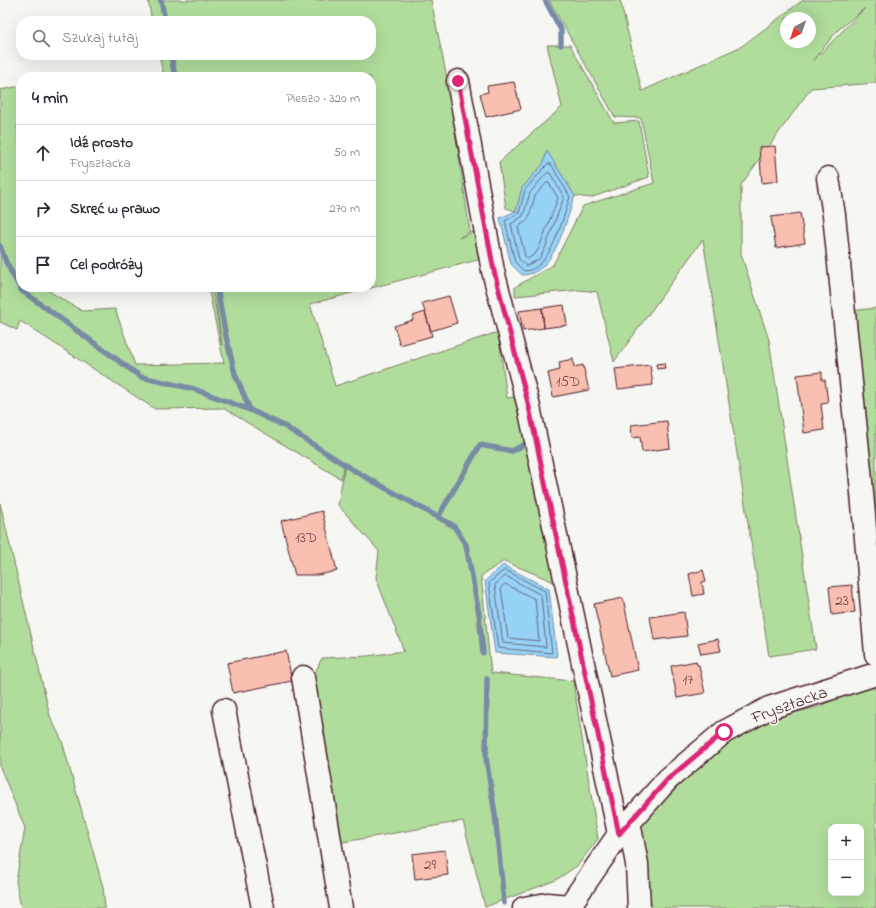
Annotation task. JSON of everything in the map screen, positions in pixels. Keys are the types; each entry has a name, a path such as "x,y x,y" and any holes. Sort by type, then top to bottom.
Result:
{"street":[{"path":"458,81 494,271 529,407 624,828 636,864 638,908"},
{"path":"828,178 834,215 860,470 876,654"},
{"name":"Frysztacka","path":"569,907 624,828 668,779 695,755 730,728 769,708 876,674"},
{"path":"303,677 341,908"},
{"path":"224,710 263,908"},
{"path":"524,908 547,904 569,907"}],"green space":[{"path":"148,0 431,0 448,83 470,231 459,238 477,230 485,258 376,287 376,72 163,72 160,60 376,60 376,16 151,16"},
{"path":"549,0 620,0 642,91 742,46 780,17 780,48 816,48 816,12 787,12 803,0 876,0 876,83 811,88 741,185 741,254 769,340 816,649 769,656 703,239 614,362 597,292 580,290 515,296 515,287 553,265 583,206 654,183 641,118 615,117","holes":["865,8 814,60 838,30"]},
{"path":"547,45 570,45 614,123 639,121 649,177 590,198 575,196 547,151 543,164 522,188 516,211 506,208 499,162 562,107"},
{"path":"16,87 16,292 50,292 82,311 115,309 135,365 224,363 209,292 213,292 222,346 215,292 356,292 310,304 335,386 498,332 507,398 521,396 559,584 504,561 481,576 491,673 573,681 598,839 577,866 556,880 485,907 463,821 338,843 313,677 322,658 367,656 404,651 376,578 379,551 338,505 345,464 341,479 223,408 155,409 20,321 17,330 0,322 0,90"},
{"path":"876,308 876,554 851,311"},
{"path":"0,503 50,716 62,741 103,887 105,908 21,908 16,881 25,828 0,767"},
{"path":"873,681 876,693 876,908 648,908 641,823 713,752 767,719 818,707"}],"water":[{"path":"547,151 575,196 563,232 551,257 543,266 533,273 522,275 511,264 500,218 516,211 522,188 543,164"},
{"path":"503,565 549,589 557,657 495,653 485,581"}],"building":[{"path":"514,82 521,109 486,117 480,94 488,92 487,86"},
{"path":"775,146 778,181 762,183 759,147"},
{"path":"800,213 805,243 776,248 771,217"},
{"path":"449,296 457,323 431,331 422,303"},
{"path":"564,305 567,325 544,328 542,308"},
{"path":"542,308 544,328 523,331 519,311"},
{"path":"425,312 432,336 400,345 394,326 413,320 413,316"},
{"path":"573,359 574,367 583,365 589,390 553,397 548,373 560,370 559,362"},
{"path":"664,363 665,368 657,369 656,364"},
{"path":"650,365 653,385 618,389 615,369"},
{"path":"822,372 822,380 825,380 828,403 821,404 824,430 804,433 797,375"},
{"path":"667,421 670,448 642,452 640,437 632,438 631,425"},
{"path":"322,511 337,571 318,575 295,575 281,521"},
{"path":"703,570 706,581 702,582 704,594 693,596 689,574"},
{"path":"852,585 855,612 832,615 829,587"},
{"path":"623,598 638,670 610,676 594,604"},
{"path":"684,612 687,636 654,640 650,617"},
{"path":"718,639 721,651 701,654 698,643"},
{"path":"286,651 292,681 233,693 227,663"},
{"path":"696,661 697,665 699,665 705,693 677,698 671,666"},
{"path":"445,850 448,875 415,879 412,854"}],"waterway":[{"path":"161,0 164,16"},
{"path":"545,0 561,30 561,45"},
{"path":"172,60 174,72"},
{"path":"0,246 6,262 16,281"},
{"path":"24,292 141,377 194,389 250,410 284,426 353,470 454,526 466,545 479,614 483,653"},
{"path":"218,292 225,332 235,374 250,410"},
{"path":"438,517 480,445 512,451 529,442"},
{"path":"487,679 486,758 495,814 504,903"}],"route":[{"path":"458,81 494,271 529,407 619,834 668,779 724,732"}]}
